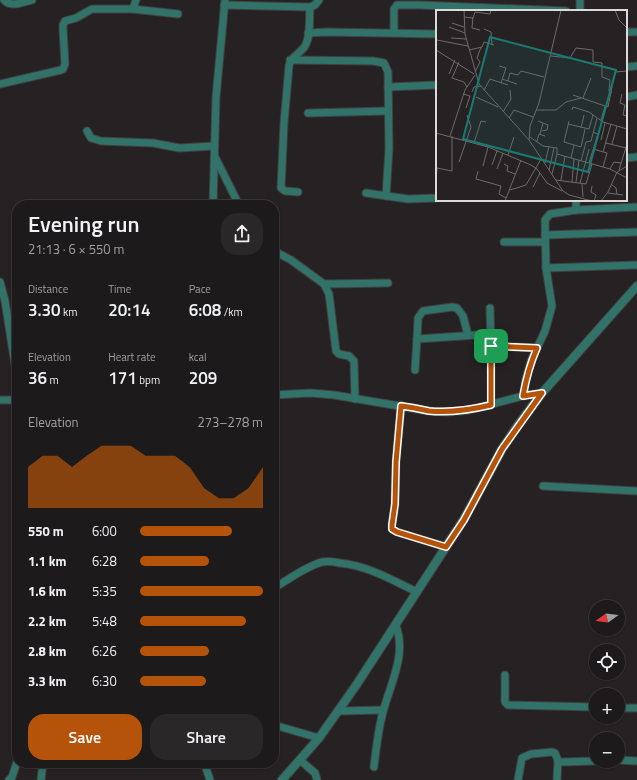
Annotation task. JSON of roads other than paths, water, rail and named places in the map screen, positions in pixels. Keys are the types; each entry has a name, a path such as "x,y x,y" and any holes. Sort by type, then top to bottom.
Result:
{"street":[{"path":"4,0 8,4 11,4 32,0"},
{"path":"133,9 136,0"},
{"path":"213,200 216,96 224,3 310,7 315,5 319,0"},
{"path":"492,0 492,8"},
{"path":"394,34 394,9 397,5 541,10"},
{"path":"298,192 285,191 281,188 286,95 290,60 305,46 310,7"},
{"path":"0,84 55,72 63,68 65,60 63,25 66,21 92,10 133,9 178,14"},
{"path":"308,32 436,34"},
{"path":"290,60 384,62 388,72 388,149 386,196"},
{"path":"627,67 637,66"},
{"path":"388,87 436,84"},
{"path":"627,97 637,95"},
{"path":"308,113 388,111"},
{"path":"87,131 91,138 101,142 153,143 179,148 214,146"},
{"path":"214,156 236,200"},
{"path":"627,158 637,157"},
{"path":"366,193 408,199 436,198"},
{"path":"576,201 576,210"},
{"path":"523,396 531,361 545,331 552,306 546,268 545,220 547,216 550,214 576,210 637,207"},
{"path":"504,242 637,232"},
{"path":"279,254 291,260 324,284 329,294 336,351 338,354 349,356 354,361 355,398"},
{"path":"546,268 637,265"},
{"path":"0,282 5,301 12,345"},
{"path":"324,284 388,283"},
{"path":"282,780 319,738 339,711 464,520 502,449 542,393 634,295 637,286"},
{"path":"415,370 418,318 423,311 452,307 457,308 462,312 468,335"},
{"path":"490,308 491,405"},
{"path":"417,338 477,335 491,338"},
{"path":"491,346 537,348"},
{"path":"279,395 310,393 355,398 429,411 446,412 469,410 523,396 542,393"},
{"path":"0,400 12,400"},
{"path":"401,406 392,529 397,532 446,547"},
{"path":"543,486 637,491"},
{"path":"279,585 313,566 322,562 330,561 351,564 375,571 417,592"},
{"path":"374,767 377,740 383,710 396,669 400,643 396,626"},
{"path":"505,675 505,702 508,704 589,707"},
{"path":"625,708 637,708"},
{"path":"339,711 383,710"},
{"path":"279,726 319,738"},
{"path":"518,780 521,761 524,756 552,752 555,753 558,761 556,780"},
{"path":"300,760 315,773 317,780"},
{"path":"625,760 637,761"},
{"path":"558,761 589,761"},
{"path":"9,780 12,778 15,768"},
{"path":"41,780 42,768"},
{"path":"206,768 210,780"}]}
